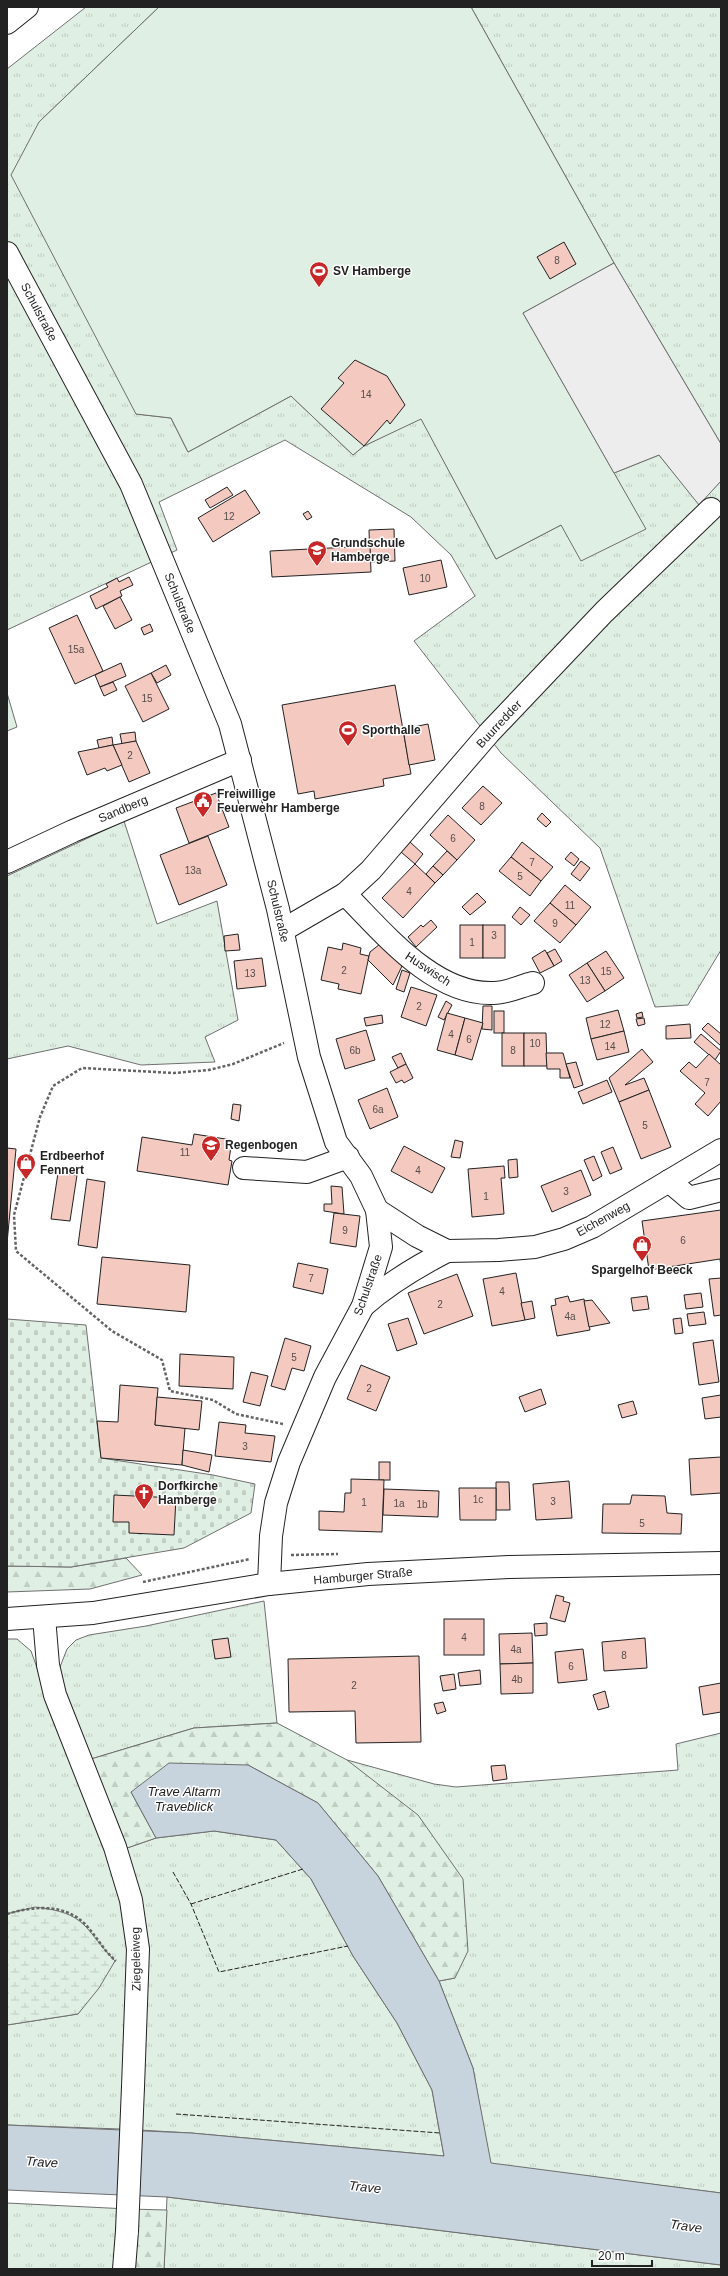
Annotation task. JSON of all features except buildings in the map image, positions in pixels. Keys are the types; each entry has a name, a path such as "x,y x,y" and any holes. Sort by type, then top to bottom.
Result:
{"main road":[{"path":"7,23 27,7"},
{"name":"Schulstraße","path":"7,252 131,484 230,724 283,930 303,1035 336,1142 361,1176 377,1210 381,1247 363,1306 324,1377 289,1462 276,1503 270,1556 269,1584"},
{"name":"Buurredder","path":"283,930 345,894 370,870 489,733 604,612 711,509"},
{"name":"Sandberg","path":"7,862 73,830 240,760"},
{"name":"Huswisch","path":"345,894 402,951 442,980 463,990 495,993 533,983"},
{"name":"Eichenweg","path":"700,1161 721,1138"},
{"name":"Eichenweg","path":"363,1306 384,1287 411,1270 447,1251 499,1250 534,1247 564,1239 592,1227 700,1161 721,1150"},
{"path":"244,1168 307,1172 348,1157"},
{"path":"669,1180 689,1198 721,1190"},
{"name":"Eichenweg","path":"377,1210 417,1236 447,1251"},
{"name":"Hamburger Straße","path":"7,1619 93,1613 269,1584 368,1574 440,1570 721,1563"},
{"name":"Ziegeleiweg","path":"44,1617 48,1665 55,1696 114,1847 131,1900 138,1949 127,2231 124,2269"}],"path":[{"path":"303,1035 233,1064 209,1070 174,1073 82,1068 53,1086 40,1117 14,1215 16,1251 112,1331 162,1360 170,1391 213,1400 236,1414 304,1428"},
{"path":"139,1583 223,1564 270,1556"},
{"path":"7,1914 35,1907 54,1909 73,1915 86,1925 105,1951"}],"green space":[{"path":"86,7 159,7 39,122 136,414 171,418 188,452 291,396 353,455 364,446 421,418 496,559 561,525 645,529 614,473 659,455 699,504 721,481 721,950 688,1005 655,1007 600,848 501,753 414,641 475,596 451,555 411,517 285,440 159,502 177,550 7,630 7,69"},
{"name":"SV Hamberge","path":"159,7 471,7 614,263 523,313 646,529 581,561 561,525 496,559 421,419 364,446 353,455 291,396 188,452 171,418 136,414 11,175 39,122"},
{"path":"471,7 721,7 721,444 614,263"},
{"path":"7,693 17,727 7,731"},
{"path":"124,821 157,924 217,901 238,1020 205,1037 215,1062 141,1065 68,1046 7,1059 7,876"},
{"path":"7,1319 86,1325 101,1458 213,1475 255,1484 251,1513 184,1548 71,1567 7,1566"},
{"path":"126,1558 142,1575 90,1589 7,1592 7,1566 71,1567"},
{"path":"264,1601 277,1723 194,1728 91,1759 64,1696 60,1667 67,1649 76,1640 89,1635 146,1626"},
{"path":"7,1639 17,1639 31,1651 79,1785 98,1778 127,1848 156,1838 214,1831 276,1840 311,1879 353,1956 397,2023 432,2090 444,2156 191,2133 139,2130 123,2088 120,2129 7,2125 7,2025 78,2014 115,1961 105,1951 21,1910 7,1914"},
{"path":"277,1723 347,1760 418,1815 463,1879 468,1951 455,1978 439,1981 378,1876 318,1803 248,1765 131,1792 156,1838 127,1848 91,1759 194,1728"},
{"path":"721,1733 721,2193 490,2164 473,2068 439,1981 455,1978 347,1760 434,1784 456,1787 678,1770 676,1744"},
{"path":"35,1907 65,1913 75,1918 90,1931 115,1961 99,1988 78,2014 7,2025 7,1914"},
{"path":"167,2197 721,2265 721,2269 164,2269"},
{"path":"7,2203 128,2209 124,2269 7,2269"},
{"path":"128,2209 167,2210 164,2269 124,2269"}],"shaded area":[{"path":"614,263 721,444 721,481 699,505 659,455 614,473 523,313"}],"water":[{"path":"169,1763 248,1765 318,1803 378,1876 439,1981 473,2068 491,2163 721,2193 721,2265 167,2197 7,2190 7,2125 191,2133 444,2156 432,2090 397,2023 353,1956 311,1879 276,1840 214,1831 156,1838 131,1792"}],"fence":[{"path":"191,1904 303,1869"},
{"path":"173,1872 191,1904 219,1972 348,1946"},
{"path":"176,2114 440,2133"}],"place":[{"name":"SV Hamberge","path":"319,288"},
{"name":"Grundschule Hamberge","path":"317,567"},
{"name":"Sporthalle","path":"348,747"},
{"name":"Freiwillige Feuerwehr Hamberge","path":"203,818"},
{"name":"Regenbogen","path":"211,1162"},
{"name":"Erdbeerhof Fennert","path":"26,1180"},
{"name":"Spargelhof Beeck","path":"642,1262"},
{"name":"Dorfkirche Hamberge","path":"144,1510"}],"water label":[{"name":"Trave Altarm Traveblick","path":"184,1798"},
{"name":"Trave","path":"42,2162"},
{"name":"Trave","path":"365,2187"},
{"name":"Trave","path":"686,2226"}]}
